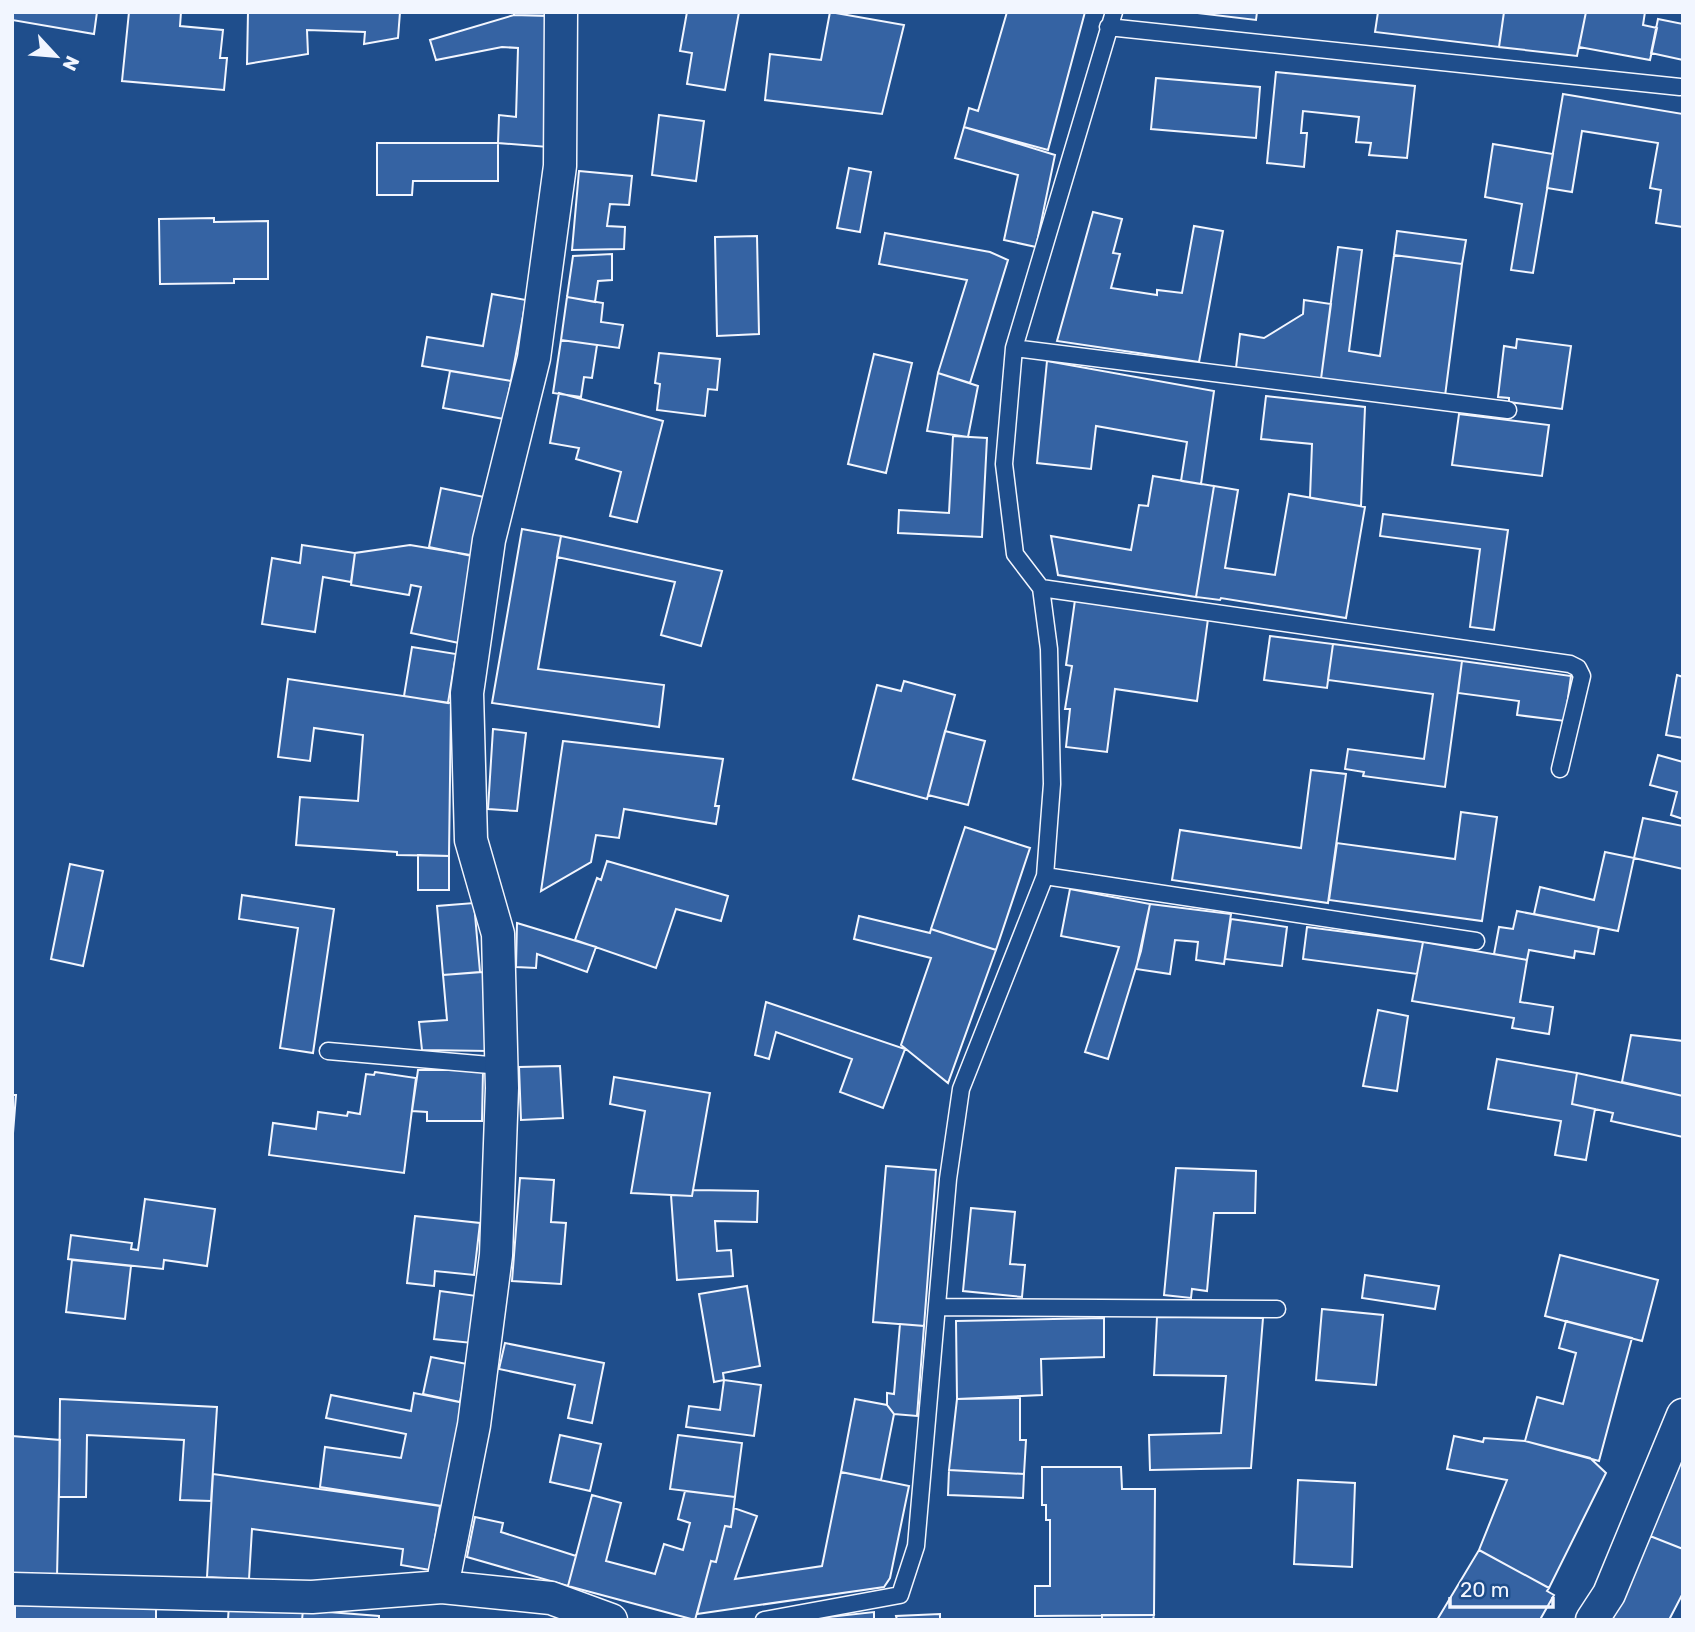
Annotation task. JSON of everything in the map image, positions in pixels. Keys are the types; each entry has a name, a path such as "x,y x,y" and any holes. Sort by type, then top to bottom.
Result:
{"street":[{"path":"442,1587 474,1425 496,1255 501,1066 498,934 471,840 467,693 489,540 534,358 561,166 561,12"},
{"path":"1592,1620 1609,1594 1683,1415"},
{"path":"12,1589 312,1597 442,1587 551,1598 611,1620"}],"lane":[{"path":"764,1620 900,1595 916,1546 948,1179 961,1089 1045,876 1052,771 1049,649 1041,588 1015,554 1004,464 1014,348 1111,20 1680,87"},
{"path":"1014,348 1508,410"},
{"path":"1041,588 1570,664 1578,668 1582,676 1560,769"},
{"path":"1045,876 1476,941"},
{"path":"328,1051 501,1066"},
{"path":"937,1307 1277,1309"}],"building":[{"path":"12,12 97,12 94,34 12,20"},
{"path":"129,12 181,12 180,26 223,30 220,58 227,58 224,90 122,81"},
{"path":"248,12 400,12 398,38 364,44 365,32 307,30 308,54 247,64"},
{"path":"514,12 547,12 547,16 514,15"},
{"path":"687,12 739,12 725,90 687,84 692,53 680,51"},
{"path":"830,12 904,25 882,114 765,100 770,54 821,60"},
{"path":"1007,12 1085,12 1048,150 964,127 969,108 978,111"},
{"path":"1189,12 1257,12 1256,20"},
{"path":"1378,12 1504,12 1499,47 1375,32"},
{"path":"1504,12 1586,12 1577,56 1499,47"},
{"path":"1586,12 1645,12 1643,25 1657,28 1650,60 1579,47"},
{"path":"514,15 557,16 548,147 498,143 499,115 516,117 518,48 502,47 436,60 430,40"},
{"path":"1658,19 1683,24 1683,60 1651,53"},
{"path":"1276,72 1415,86 1407,158 1369,155 1371,143 1356,142 1359,117 1303,111 1301,133 1307,133 1304,167 1267,163"},
{"path":"1156,78 1260,87 1256,138 1151,129"},
{"path":"1563,94 1683,114 1683,227 1656,223 1661,190 1650,188 1658,143 1582,131 1572,192 1547,188"},
{"path":"659,115 704,121 696,181 652,175"},
{"path":"964,127 1055,155 1036,247 1004,240 1018,175 955,158"},
{"path":"377,143 498,143 498,181 413,181 412,195 377,195"},
{"path":"1493,144 1553,154 1533,273 1511,270 1522,204 1485,197"},
{"path":"849,168 871,172 860,232 837,228"},
{"path":"579,171 632,176 629,205 610,204 607,226 625,227 624,249 572,250"},
{"path":"1093,212 1122,219 1113,253 1120,254 1111,288 1157,295 1157,290 1182,293 1194,226 1223,231 1199,362 1057,341"},
{"path":"214,218 214,222 268,221 268,279 234,279 234,283 160,284 159,219"},
{"path":"1397,231 1466,240 1462,264 1394,255"},
{"path":"885,233 990,252 1008,260 970,383 938,373 967,280 879,264"},
{"path":"757,236 759,334 717,336 715,237"},
{"path":"1338,247 1362,250 1349,351 1380,356 1394,255 1462,264 1445,396 1321,379"},
{"path":"612,254 612,280 598,281 595,302 567,297 573,256"},
{"path":"492,294 526,300 511,381 422,366 427,337 483,346"},
{"path":"567,297 603,303 601,322 623,325 619,348 561,340"},
{"path":"1304,300 1331,304 1321,379 1236,368 1240,334 1264,338 1303,314"},
{"path":"1517,339 1571,346 1562,409 1509,402 1509,398 1498,397 1504,346 1516,348"},
{"path":"561,340 597,345 592,378 584,377 581,397 553,393"},
{"path":"659,353 720,359 717,390 708,389 705,416 657,410 660,384 655,383"},
{"path":"874,354 912,363 886,473 848,464"},
{"path":"1047,361 1214,391 1201,484 1181,481 1187,442 1096,426 1091,469 1037,463"},
{"path":"450,371 511,381 504,419 443,408"},
{"path":"938,373 978,386 968,437 927,431"},
{"path":"559,393 663,421 637,522 610,516 621,472 576,459 579,448 550,443"},
{"path":"1266,396 1365,407 1361,506 1310,498 1312,444 1261,439"},
{"path":"1459,414 1549,425 1542,476 1452,465"},
{"path":"953,436 987,438 982,537 898,533 899,510 949,513"},
{"path":"1153,476 1214,486 1196,597 1058,575 1051,536 1131,550 1139,505 1148,506"},
{"path":"1214,486 1238,490 1225,568 1275,575 1289,494 1365,507 1346,618 1221,598 1196,597"},
{"path":"441,488 484,497 472,556 429,547"},
{"path":"1383,514 1508,530 1494,630 1470,627 1480,549 1380,536"},
{"path":"522,529 561,536 538,669 664,685 659,727 492,703"},
{"path":"561,536 722,571 701,646 661,635 675,582 557,557"},
{"path":"302,545 355,553 351,582 323,577 315,632 262,624 272,558 300,563"},
{"path":"410,545 477,556 459,643 411,633 421,587 411,585 409,595 351,585 355,553"},
{"path":"1075,600 1208,619 1197,701 1115,689 1107,752 1066,747 1070,709 1065,709 1072,666 1066,665"},
{"path":"1270,636 1333,644 1327,688 1264,680"},
{"path":"1333,644 1462,661 1445,787 1363,776 1364,772 1345,769 1348,749 1424,759 1433,694 1328,680"},
{"path":"412,647 456,654 448,703 404,696"},
{"path":"1462,661 1571,676 1565,721 1517,715 1519,701 1458,693"},
{"path":"1677,675 1683,677 1683,738 1666,735"},
{"path":"288,679 451,703 449,856 397,855 397,852 296,845 300,797 358,801 363,735 314,728 310,761 278,757"},
{"path":"904,681 955,695 927,799 853,779 877,685 901,691"},
{"path":"493,729 526,733 517,811 488,809"},
{"path":"945,731 985,741 968,805 928,795"},
{"path":"563,741 723,759 715,806 719,806 716,824 624,809 619,838 596,835 591,862 541,891"},
{"path":"1658,755 1683,762 1683,819 1671,815 1677,792 1650,785"},
{"path":"1311,770 1346,774 1328,903 1172,880 1180,830 1301,848"},
{"path":"1461,812 1497,817 1482,921 1329,900 1337,843 1455,859"},
{"path":"1643,818 1683,826 1683,869 1634,858"},
{"path":"965,827 1030,848 996,950 931,929"},
{"path":"1605,852 1634,858 1618,931 1534,914 1540,887 1594,900"},
{"path":"418,855 449,856 449,890 418,890"},
{"path":"607,861 728,896 721,921 676,909 656,968 575,940 597,878 601,880"},
{"path":"70,864 103,871 83,966 51,959"},
{"path":"1070,889 1150,904 1141,951 1108,1059 1085,1052 1119,947 1061,936"},
{"path":"242,895 334,909 313,1053 280,1048 298,928 239,919"},
{"path":"474,903 480,972 443,975 437,906"},
{"path":"1150,904 1231,914 1224,964 1196,960 1198,942 1175,940 1170,974 1136,969"},
{"path":"1517,911 1599,927 1594,954 1575,951 1574,958 1529,950 1527,960 1494,954 1499,927 1513,929"},
{"path":"859,916 930,933 931,929 996,950 948,1083 901,1045 931,958 854,939"},
{"path":"1231,919 1287,927 1282,966 1225,959"},
{"path":"517,923 596,947 587,972 537,954 536,968 516,967"},
{"path":"1307,927 1423,942 1417,974 1303,959"},
{"path":"1423,942 1527,960 1520,1002 1553,1007 1549,1034 1512,1028 1514,1018 1412,1001"},
{"path":"483,972 489,1051 422,1050 419,1022 447,1020 443,975"},
{"path":"766,1002 905,1049 883,1108 840,1092 852,1059 776,1032 769,1059 755,1055"},
{"path":"1378,1010 1408,1016 1397,1091 1363,1086"},
{"path":"1631,1035 1683,1041 1683,1096 1622,1082"},
{"path":"1497,1059 1577,1073 1572,1104 1595,1109 1586,1160 1555,1155 1561,1121 1488,1109"},
{"path":"560,1066 563,1118 521,1120 519,1067"},
{"path":"418,1070 483,1070 482,1121 427,1121 427,1112 412,1111"},
{"path":"375,1072 416,1078 404,1173 269,1155 273,1123 316,1129 318,1112 347,1116 348,1112 360,1114 366,1074 374,1075"},
{"path":"1577,1073 1683,1096 1683,1137 1611,1121 1613,1113 1572,1104"},
{"path":"614,1077 710,1093 692,1196 631,1193 645,1111 610,1104"},
{"path":"12,1095 16,1095 12,1146"},
{"path":"886,1166 936,1170 924,1326 873,1322"},
{"path":"1176,1168 1256,1171 1255,1213 1214,1213 1207,1291 1192,1289 1191,1298 1164,1295"},
{"path":"520,1178 554,1180 551,1222 566,1223 561,1284 512,1281"},
{"path":"693,1190 758,1191 757,1222 715,1221 717,1251 731,1250 733,1276 677,1280 671,1195 692,1196"},
{"path":"145,1199 215,1209 207,1266 164,1260 163,1269 68,1259 71,1235 132,1243 131,1249 138,1250"},
{"path":"971,1208 1015,1212 1010,1264 1025,1265 1022,1297 963,1291"},
{"path":"415,1216 480,1223 474,1275 435,1271 434,1286 407,1283"},
{"path":"1560,1255 1658,1280 1642,1341 1545,1316"},
{"path":"72,1260 131,1266 125,1319 66,1312"},
{"path":"1365,1275 1439,1286 1435,1309 1362,1298"},
{"path":"747,1286 760,1366 723,1373 724,1380 714,1382 699,1294"},
{"path":"440,1291 477,1296 472,1343 434,1339"},
{"path":"1322,1309 1383,1315 1376,1385 1316,1380"},
{"path":"1157,1317 1263,1318 1251,1468 1150,1470 1149,1435 1221,1433 1226,1376 1154,1375"},
{"path":"1104,1318 1104,1357 1041,1359 1042,1395 957,1399 956,1321"},
{"path":"1566,1321 1632,1338 1599,1461 1525,1441 1537,1397 1563,1404 1576,1353 1559,1348"},
{"path":"900,1324 924,1326 917,1416 894,1414 887,1405 887,1393 894,1394"},
{"path":"505,1343 604,1363 592,1423 568,1418 575,1385 499,1369"},
{"path":"431,1357 467,1364 460,1402 423,1394"},
{"path":"724,1380 761,1385 754,1436 686,1427 689,1406 720,1410"},
{"path":"414,1393 464,1403 442,1506 320,1487 325,1447 401,1458 406,1434 326,1418 331,1395 411,1411"},
{"path":"1020,1398 1020,1440 1026,1440 1024,1474 949,1470 957,1399"},
{"path":"60,1399 217,1407 211,1501 180,1500 184,1440 87,1435 86,1497 59,1497"},
{"path":"855,1399 887,1405 894,1414 881,1480 841,1472"},
{"path":"560,1435 601,1444 590,1491 550,1482"},
{"path":"678,1435 742,1443 735,1497 670,1489"},
{"path":"12,1436 60,1440 57,1577 12,1574"},
{"path":"1454,1436 1483,1442 1484,1438 1525,1441 1590,1458 1606,1473 1549,1588 1479,1550 1507,1480 1447,1469"},
{"path":"1683,1454 1683,1549 1650,1536"},
{"path":"1042,1467 1121,1467 1122,1489 1155,1489 1154,1615 1035,1616 1035,1586 1050,1586 1050,1520 1046,1520 1046,1505 1042,1505"},
{"path":"949,1470 1024,1474 1023,1498 948,1495"},
{"path":"841,1472 909,1486 890,1578 884,1587 697,1614 711,1561 716,1562 725,1526 731,1527 734,1508 757,1516 735,1579 822,1566"},
{"path":"213,1474 440,1506 430,1570 401,1565 403,1549 252,1529 249,1579 207,1577"},
{"path":"1298,1480 1355,1483 1352,1567 1294,1564"},
{"path":"685,1491 735,1497 731,1527 725,1526 716,1562 711,1561 695,1620 568,1586 592,1495 621,1503 606,1561 655,1574 664,1544 683,1550 690,1523 678,1519"},
{"path":"475,1517 503,1523 501,1532 576,1556 568,1586 467,1557"},
{"path":"1650,1536 1683,1549 1683,1593 1669,1620 1612,1620"},
{"path":"1479,1550 1549,1588 1547,1591 1554,1595 1541,1618 1544,1620 1437,1620"},
{"path":"229,1604 303,1610 302,1620 228,1620"},
{"path":"15,1605 156,1608 156,1620 15,1620"},
{"path":"303,1610 379,1616 379,1620 302,1620"},
{"path":"874,1612 874,1620 801,1620"},
{"path":"940,1614 940,1620 897,1620 896,1616"},
{"path":"1102,1615 1154,1615 1153,1620 1102,1620"}]}
